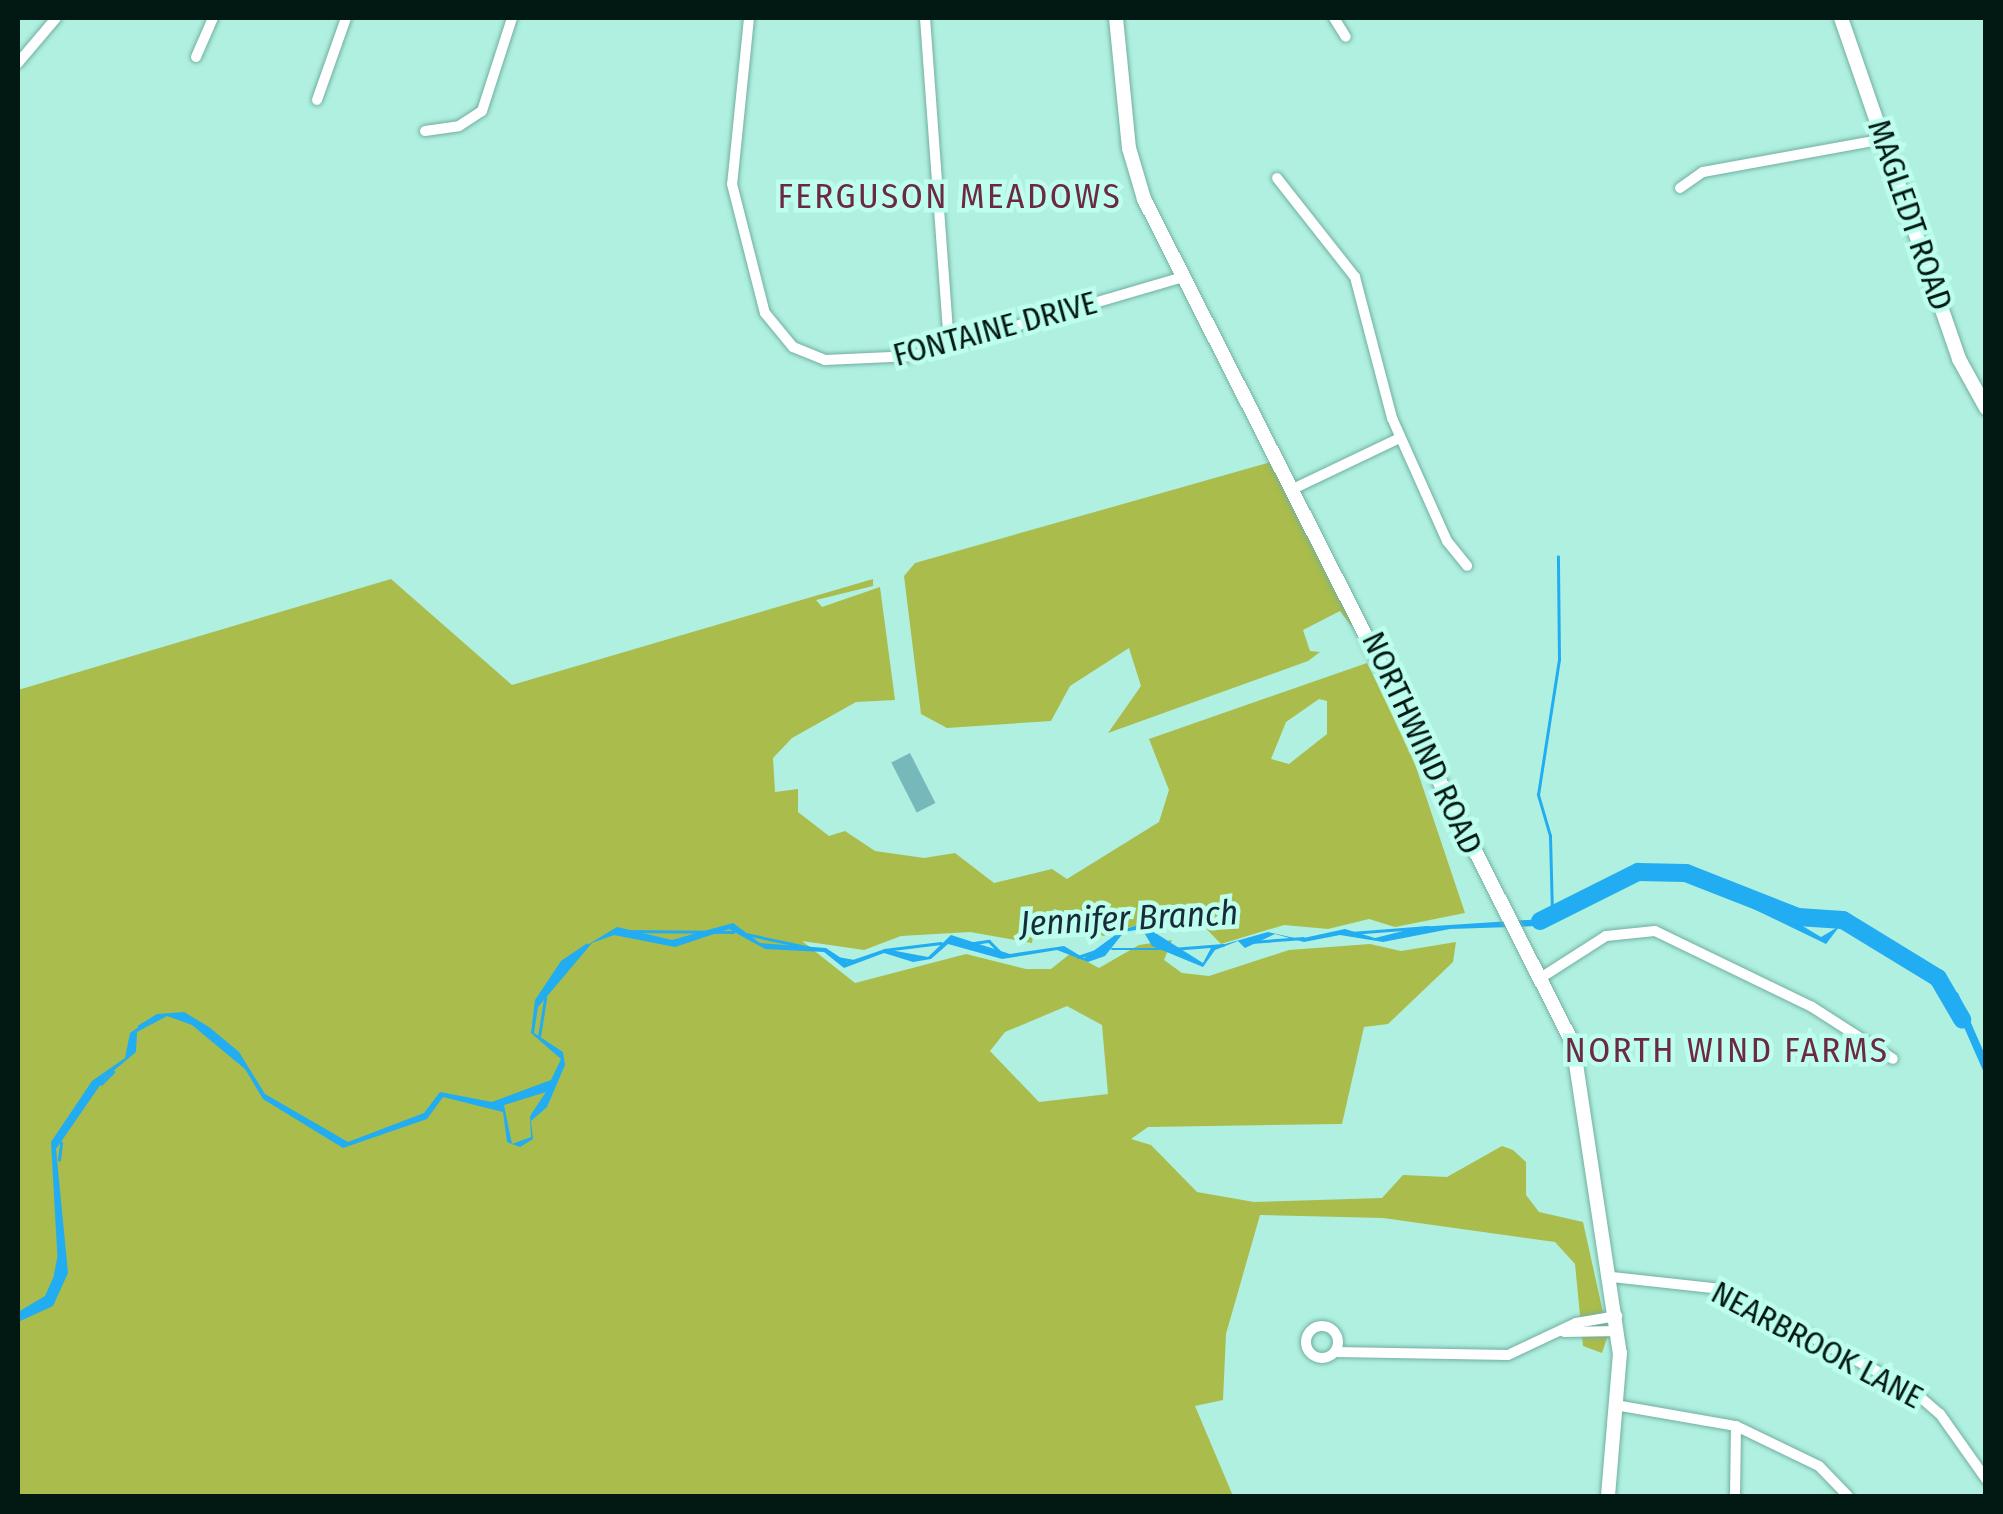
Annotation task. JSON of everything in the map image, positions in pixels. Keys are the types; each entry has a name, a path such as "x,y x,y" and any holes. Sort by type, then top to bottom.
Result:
{"street":[{"path":"18,63 56,18"},
{"path":"196,57 213,18"},
{"path":"317,100 346,18"},
{"path":"426,131 458,126 482,111 512,18"},
{"name":"FONTAINE DRIVE","path":"749,18 732,184 773,328 824,360 885,360 950,345 1182,277"},
{"path":"926,18 950,345"},
{"name":"NORTHWIND ROAD","path":"1116,18 1135,173 1182,277 1296,488 1500,903 1542,977 1584,1084 1617,1324 1621,1406 1608,1496"},
{"path":"1334,18 1346,38"},
{"name":"MAGLEDT ROAD","path":"1841,18 1959,359 1986,408"},
{"path":"1680,188 1702,172 1885,139"},
{"path":"1277,178 1354,277 1400,438 1446,541 1467,566"},
{"path":"1296,488 1400,438"},
{"path":"1542,977 1606,936 1655,931 1822,1012 1893,1059"},
{"name":"NEARBROOK LANE","path":"1612,1277 1721,1289 1911,1389 1940,1414 1986,1479"},
{"path":"1335,1352 1491,1357 1563,1332 1617,1324"},
{"path":"1621,1406 1736,1426 1818,1466 1848,1496"},
{"path":"1735,1496 1736,1426"}],"green space":[{"path":"1271,462 1349,607 1352,627 1340,611 1303,630 1310,651 1320,652 1308,661 1108,733 1141,686 1129,648 1070,686 1051,721 947,728 921,714 904,576 915,563"},
{"path":"391,579 512,685 873,579 873,586 816,600 822,607 880,587 895,700 856,702 792,738 773,758 775,792 798,789 798,812 829,836 845,831 875,851 924,858 955,853 994,883 1052,869 1067,879 1159,822 1169,790 1149,739 1367,663 1411,752 1465,913 1395,927 1369,919 1328,929 1284,925 1221,944 1187,909 1103,936 1055,909 1035,920 1032,943 970,932 901,936 864,950 802,941 855,983 966,954 1026,969 1051,969 1071,953 1099,968 1139,945 1172,940 1164,960 1182,973 1209,976 1289,950 1370,944 1401,951 1456,942 1453,962 1388,1024 1364,1027 1342,1124 1148,1127 1131,1139 1151,1145 1197,1192 1254,1202 1382,1198 1403,1175 1447,1177 1502,1146 1513,1150 1526,1162 1526,1195 1539,1212 1583,1222 1608,1335 1602,1353 1583,1346 1575,1264 1555,1242 1383,1218 1260,1215 1226,1334 1223,1400 1195,1406 1233,1496 18,1496 18,690","holes":["1319,699 1327,701 1327,734 1289,764 1271,759 1286,722","1067,1006 1102,1025 1108,1094 1039,1102 990,1051 1005,1032"]}],"water":[{"name":"Jennifer Branch","path":"1649,867 1679,873 1633,873 1602,897 1539,926 1450,929 1383,942 1340,935 1304,942 1275,934 1245,948 1238,941 1215,950 1203,967 1152,946 1142,929 1124,932 1105,956 1088,962 1057,950 1002,959 948,944 931,959 913,962 884,953 844,968 824,952 765,949 729,929 675,947 614,935 592,943 538,1007 534,1033 563,1052 565,1065 547,1107 531,1121 533,1139 520,1147 512,1144 507,1142 503,1112 443,1097 427,1119 343,1148 263,1099 245,1069 192,1025 167,1016 137,1032 136,1052 105,1078 56,1149 68,1273 53,1306 18,1322 18,1312 45,1296 58,1267 51,1142 92,1081 125,1058 130,1033 158,1014 184,1012 209,1027 239,1052 265,1094 348,1142 424,1113 440,1092 492,1102 551,1080 561,1059 531,1033 535,1000 561,961 617,927 672,940 733,923 760,943 826,948 847,962 885,949 928,957 951,935 1010,954 1064,946 1084,958 1122,930 1141,924 1203,963 1211,948 1268,932 1299,939 1345,929 1375,938 1419,927 1542,919 1599,895 1633,870","holes":["546,1092 530,1116 531,1137 512,1144 504,1105"]},
{"path":"1679,873 1699,877 1771,907 1821,937 1843,924 1865,927 1891,953 1958,993 1985,1055 1985,1075 1949,993 1907,969 1858,929 1839,927 1826,944"}],"building":[{"path":"910,753 935,803 917,812 891,763"}],"waterway":[{"path":"1552,913 1550,836 1538,795 1559,660 1558,557"},
{"name":"Jennifer Branch","path":"1540,921 1638,872 1686,873 1798,917 1843,920 1938,978 1962,1019"},
{"name":"Jennifer Branch","path":"1351,933 1428,927"},
{"name":"Jennifer Branch","path":"626,931 733,932"},
{"name":"Jennifer Branch","path":"741,933 816,949"},
{"name":"Jennifer Branch","path":"1251,942 1303,938"},
{"name":"Jennifer Branch","path":"974,943 989,941 1001,953"},
{"name":"Jennifer Branch","path":"884,950 941,943"},
{"name":"Jennifer Branch","path":"564,960 586,945"},
{"path":"1172,949 1223,945"},
{"name":"Jennifer Branch","path":"1078,957 1104,948"},
{"name":"Jennifer Branch","path":"1112,949 1159,949"},
{"name":"Jennifer Branch","path":"837,958 854,961"},
{"name":"Jennifer Branch","path":"539,1037 545,998"},
{"name":"Jennifer Branch","path":"139,1026 157,1015"},
{"name":"Jennifer Branch","path":"101,1084 113,1072"},
{"name":"Jennifer Branch","path":"59,1160 61,1143"},
{"name":"Jennifer Branch","path":"55,1274 58,1258"}],"district":[{"name":"FERGUSON MEADOWS","path":"950,196"},
{"name":"NORTH WIND FARMS","path":"1727,1050"}]}
